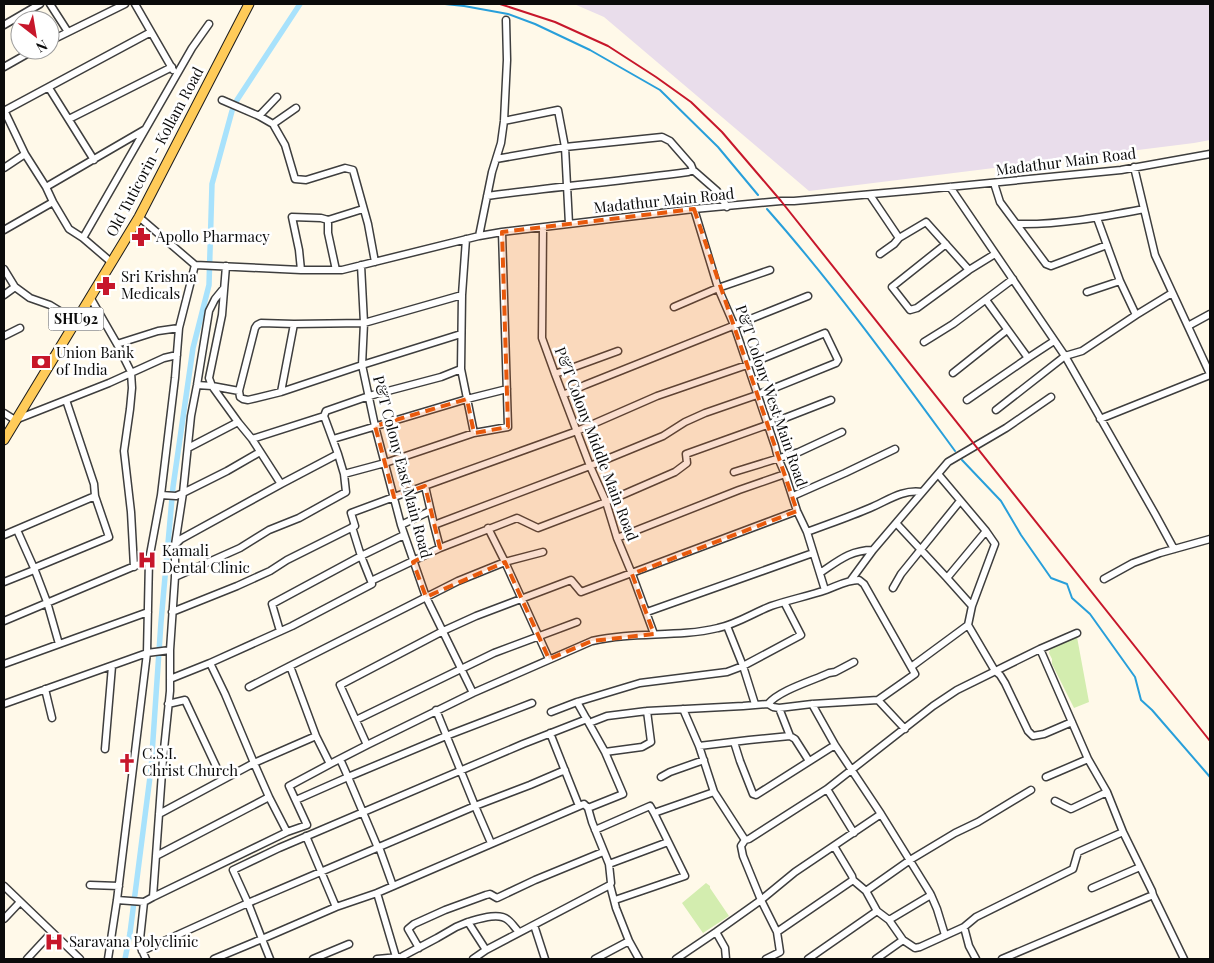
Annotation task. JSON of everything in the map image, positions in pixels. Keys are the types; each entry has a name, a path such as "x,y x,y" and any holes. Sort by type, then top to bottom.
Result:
{"main road":[{"name":"Old Tuticorin - Kollam Road","path":"4,440 139,217 248,4"}],"street":[{"path":"4,25 40,4"},
{"path":"50,4 68,32"},
{"path":"60,36 125,4"},
{"path":"135,4 176,76"},
{"path":"479,236 504,122 506,20"},
{"path":"83,238 192,48 209,24"},
{"path":"111,262 83,238 69,229 25,154 4,111 152,32"},
{"path":"4,67 16,60"},
{"path":"69,119 172,67"},
{"path":"49,88 94,160"},
{"path":"259,116 277,97"},
{"path":"222,100 274,124 285,145 295,179 306,180 345,168 353,170 368,224 375,262"},
{"path":"274,124 296,108"},
{"path":"504,122 558,110 565,147 569,224"},
{"path":"46,187 145,129"},
{"path":"496,159 565,147 662,137 670,141 691,165 693,170 717,192 727,206"},
{"path":"4,168 25,154"},
{"name":"Madathur Main Road","path":"199,265 336,270 502,232 727,206 870,195 1121,170 1210,154"},
{"path":"1100,419 1210,375 1155,255 1134,167"},
{"path":"487,196 638,179 693,170"},
{"path":"994,183 1000,202 1046,264 1051,266 1107,245"},
{"path":"950,187 1065,356 1174,549"},
{"path":"870,195 899,238"},
{"path":"4,230 53,202"},
{"path":"1017,224 1098,218 1144,209"},
{"path":"301,270 292,217 328,220 363,210"},
{"name":"P&T Colony West Main Road","path":"694,210 718,288 734,325 778,458 786,474 807,532 825,590"},
{"path":"108,959 119,886 146,653 150,560 161,496 179,328 199,265 139,217"},
{"path":"1098,218 1120,280 1136,315"},
{"path":"328,220 328,233 336,270"},
{"path":"880,254 899,238 926,222 969,270"},
{"name":"P&T Colony Middle Main Road","path":"543,228 542,338 590,466 606,502 617,538 654,634"},
{"path":"344,474 385,463 474,433 508,427 502,232"},
{"path":"466,239 462,295 461,369 474,433"},
{"path":"946,244 892,287 910,310 917,308 969,270 995,254"},
{"name":"P&T Colony East Main Road","path":"361,265 364,323 362,365 375,426 401,525 413,562 426,597 473,693"},
{"path":"224,266 222,314 209,378 212,386 252,439 281,484"},
{"path":"4,269 15,287 30,298 50,305 76,320"},
{"path":"674,307 718,288 770,270"},
{"path":"924,342 953,324 1013,278"},
{"path":"1087,292 1120,280"},
{"path":"4,295 15,287"},
{"path":"153,897 170,679 163,651 172,612 175,545 183,493 191,416 198,385 209,311 215,299 224,288"},
{"path":"996,410 1065,356 1082,351 1172,293"},
{"path":"461,334 281,392 248,400 240,396 239,391 255,328 261,323 364,323 462,295"},
{"path":"563,395 808,296"},
{"path":"90,297 131,372 132,388 124,451 131,512 134,567"},
{"path":"986,300 1028,358"},
{"path":"1188,326 1210,314"},
{"path":"281,392 294,324"},
{"path":"4,336 20,328"},
{"path":"117,344 158,331 179,328"},
{"path":"952,373 1008,330"},
{"path":"172,612 236,586 355,526 351,513 577,431 657,396 747,365 825,334 838,360 836,363 757,396 706,413 685,422 663,436 590,466 434,526"},
{"path":"967,400 1054,341"},
{"path":"555,374 618,351"},
{"path":"4,413 15,420 109,383 164,358 177,355"},
{"path":"252,439 324,416 326,411 369,396 441,377 461,369"},
{"path":"198,385 239,391"},
{"path":"333,439 507,389"},
{"path":"851,580 873,550 948,462 1006,428 1051,398"},
{"path":"4,582 108,537 95,496 94,484 66,400"},
{"path":"371,581 440,548 517,518 538,528 606,502 675,472 687,463 686,454 831,400"},
{"path":"175,577 240,548 269,530 299,518 346,492 344,474 324,416"},
{"path":"188,448 238,422"},
{"path":"734,472 799,452 842,432"},
{"path":"793,496 895,450"},
{"path":"161,496 183,493 260,452"},
{"path":"175,545 181,539 338,454"},
{"path":"617,538 739,490 786,474"},
{"path":"938,474 995,544 972,606 968,625 994,671 1000,675 1005,683 1028,732 1033,736 1044,734 1072,722"},
{"path":"425,486 440,548"},
{"path":"807,532 912,490 922,492"},
{"path":"4,535 95,496"},
{"path":"893,588 920,549 960,501"},
{"path":"401,525 430,511"},
{"path":"367,746 340,685 443,631 520,599 571,580 581,592 798,511"},
{"path":"896,523 972,606"},
{"path":"170,679 292,626 372,584 352,527"},
{"path":"488,528 549,659"},
{"path":"17,530 47,602 59,644"},
{"path":"947,578 986,531"},
{"path":"280,631 272,604 404,535"},
{"path":"1104,578 1133,563 1210,539"},
{"path":"820,573 853,552 873,550"},
{"path":"249,687 458,581 504,562 543,552"},
{"path":"647,612 813,553"},
{"path":"4,621 150,560"},
{"path":"117,900 144,902 287,832 307,825 289,786 436,710 592,641 608,637 695,632 727,626 772,606 851,580 859,580 864,584 915,674 878,700 779,708 768,704 755,704 647,711 607,716 588,721 550,734 460,771 306,836 233,870"},
{"path":"550,712 640,683 727,672 743,666 800,635 784,602"},
{"path":"4,664 148,612"},
{"path":"356,720 494,653 577,622"},
{"path":"911,667 968,625"},
{"path":"727,626 743,666 755,704"},
{"path":"766,959 780,952 777,932 761,900 744,856 741,846 745,840 826,789 933,706 958,690 1040,649 1078,633"},
{"path":"1040,649 1088,759 1107,792 1123,832 1152,890 1152,895 1184,959"},
{"path":"4,704 146,653 163,651"},
{"path":"768,704 773,698 783,692 835,672 854,662"},
{"path":"210,663 287,832"},
{"path":"105,749 112,666"},
{"path":"290,666 316,736 330,764"},
{"path":"45,689 52,718"},
{"path":"168,704 185,700 222,780"},
{"path":"878,700 905,729"},
{"path":"577,702 606,752 622,794 588,808"},
{"path":"296,800 446,736 532,703"},
{"path":"812,704 835,745 925,883 938,909 945,935"},
{"path":"779,708 790,736 795,739 809,761"},
{"path":"683,709 699,746 714,792 745,840"},
{"path":"436,710 460,771 492,843"},
{"path":"606,752 642,747 652,742 647,711"},
{"path":"550,734 579,806"},
{"path":"159,814 254,763 316,736"},
{"path":"699,746 790,736"},
{"path":"734,742 753,794 756,795 835,745"},
{"path":"340,759 393,886"},
{"path":"1046,778 1088,759"},
{"path":"661,777 704,760"},
{"path":"142,951 378,847 565,770"},
{"path":"826,789 854,833"},
{"path":"866,891 910,860 1031,790"},
{"path":"654,813 714,792"},
{"path":"1056,801 1071,809 1107,792"},
{"path":"156,856 269,796"},
{"path":"214,959 336,907 377,893 584,804 588,808 609,864 610,885 616,908 629,941 639,959"},
{"path":"595,830 650,806 684,876 615,900"},
{"path":"676,959 761,900 795,872 881,814"},
{"path":"834,846 853,880 866,891 877,911 890,920 903,940 915,948 964,927 976,917 1073,869 1078,852 1123,832"},
{"path":"306,836 336,907"},
{"path":"609,864 668,842"},
{"path":"419,948 408,929 414,924 486,895 490,894 497,898 603,852"},
{"path":"228,861 248,903 270,959"},
{"path":"1092,888 1140,867"},
{"path":"777,932 853,880"},
{"path":"90,884 119,886"},
{"path":"473,959 518,932 610,885"},
{"path":"4,886 78,959"},
{"path":"377,893 401,957"},
{"path":"890,920 930,895"},
{"path":"1002,959 1152,895"},
{"path":"4,919 20,902"},
{"path":"144,902 140,939 142,951 146,959"},
{"path":"808,959 877,911"},
{"path":"378,959 401,957 456,927 484,918 500,916 507,918 518,932"},
{"path":"468,922 486,950"},
{"path":"534,925 545,959"},
{"path":"964,927 976,959"},
{"path":"27,959 52,932"},
{"path":"716,932 725,948 726,959"},
{"path":"876,959 903,940"},
{"path":"595,959 629,941"},
{"path":"313,959 350,944"}],"highlighted area":[{"path":"694,209 797,511 632,574 654,634 592,641 549,659 505,562 426,597 413,562 440,548 425,486 394,497 375,426 467,399 474,433 508,427 502,232"}],"shaded area":[{"path":"574,4 1210,4 1210,140 809,191 604,17"}],"green space":[{"path":"1077,637 1089,702 1074,708 1052,664 1049,653 1051,646"},
{"path":"706,883 710,886 729,916 703,933 682,903"}],"waterway":[{"path":"237,100 300,4"},
{"path":"445,4 508,14 535,24 590,50 660,90 718,147 758,195"},
{"path":"125,959 151,769 173,487 193,348 209,285 212,184 232,111"},
{"path":"767,209 841,298 955,451"},
{"path":"962,460 1001,501 1021,535 1051,578 1067,584 1072,598 1090,614 1135,677 1141,700 1152,710 1210,777"}],"railway":[{"path":"500,4 555,22 608,46 691,102 722,132 781,201 1210,741"}],"place":[{"name":"Apollo Pharmacy","path":"141,237"},
{"name":"Sri Krishna Medicals","path":"106,286"},
{"name":"Union Bank of India","path":"41,362"},
{"name":"Kamali Dental Clinic","path":"147,560"},
{"name":"C.S.I. Christ Church","path":"127,763"},
{"name":"Saravana Polyclinic","path":"54,942"}]}
